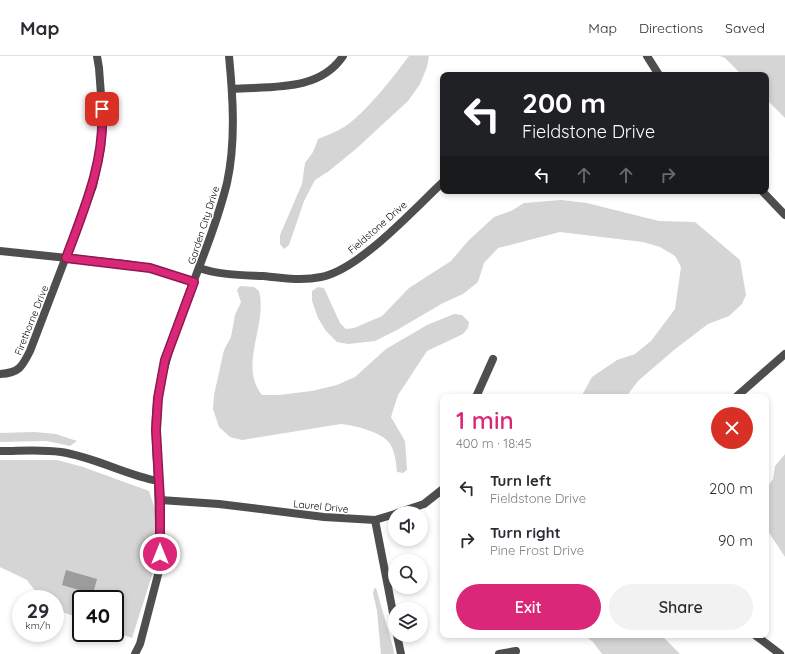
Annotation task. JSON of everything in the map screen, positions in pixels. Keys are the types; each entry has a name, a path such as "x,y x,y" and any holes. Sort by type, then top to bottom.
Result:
{"street":[{"name":"Firethorne Drive","path":"0,374 16,371 22,367 25,362 93,186 101,148 103,122 102,96 97,56"},
{"name":"Garden City Drive","path":"135,654 140,644 160,567 160,500 156,430 158,398 165,360 199,268 227,182 232,142 232,88 229,56"},
{"path":"232,88 300,84 323,76 339,63 344,56"},
{"path":"647,56 656,72"},
{"name":"Fieldstone Drive","path":"199,268 215,273 302,279 322,277 343,268 374,246 440,185"},
{"path":"765,194 785,215"},
{"path":"0,251 150,268 194,282"},
{"path":"739,394 785,354"},
{"path":"477,394 492,359"},
{"path":"0,451 61,452 91,460 144,479 158,481"},
{"path":"418,506 424,504 440,491"},
{"name":"Laurel Drive","path":"160,500 219,504 324,517 375,520"},
{"path":"388,516 375,520 391,602"},
{"path":"759,638 780,654"},
{"path":"398,642 401,654"},
{"path":"499,654 516,651"}],"shaded area":[{"path":"409,56 429,56 427,67 420,84 408,101 357,148 329,171 315,180 304,201 289,245 284,249 280,244 280,235 302,184 305,163 313,152 318,139 344,127 361,114"},
{"path":"720,56 785,56 785,118 769,102 769,72 739,72 725,58"},
{"path":"561,200 587,203 659,221 695,222 740,260 746,295 742,304 729,316 708,324 674,350 638,381 628,394 583,394 592,377 617,360 635,354 651,341 675,309 681,267 675,256 660,247 643,242 560,232 498,248 484,263 478,282 463,294 443,303 375,341 348,344 337,342 326,331 318,318 312,301 312,291 318,287 324,288 340,323 346,329 354,328 382,316 409,288 451,261 468,241 494,217 511,211 524,203"},
{"path":"240,286 254,287 259,291 261,304 253,358 253,371 255,384 262,395 279,395 312,391 337,385 355,377 386,349 427,325 454,314 462,315 469,322 468,328 463,334 427,351 398,395 391,417 405,441 407,470 403,473 397,472 393,450 386,440 375,433 353,426 341,424 242,440 230,437 219,427 213,409 214,395 224,350 231,337 235,315 241,302 237,290"},
{"path":"35,432 56,434 77,441 70,446 47,441 0,442 0,433"},
{"path":"785,454 785,557 769,533 769,485 773,479 775,466"},
{"path":"0,460 57,460 83,467 149,491 156,512 156,563 132,638 124,635 124,590 72,590 72,616 64,612 64,590 34,590 27,580 0,567"},
{"path":"66,570 97,579 94,590 79,590 62,585"},
{"path":"376,588 388,630 388,642 392,642 394,654 381,654 377,611 373,593 374,589"},
{"path":"588,638 664,638 680,654 602,654 593,642"}],"route":[{"path":"102,109 103,122 101,148 93,186 66,258 150,268 194,282 165,360 158,398 156,430 160,500 160,554"}]}
